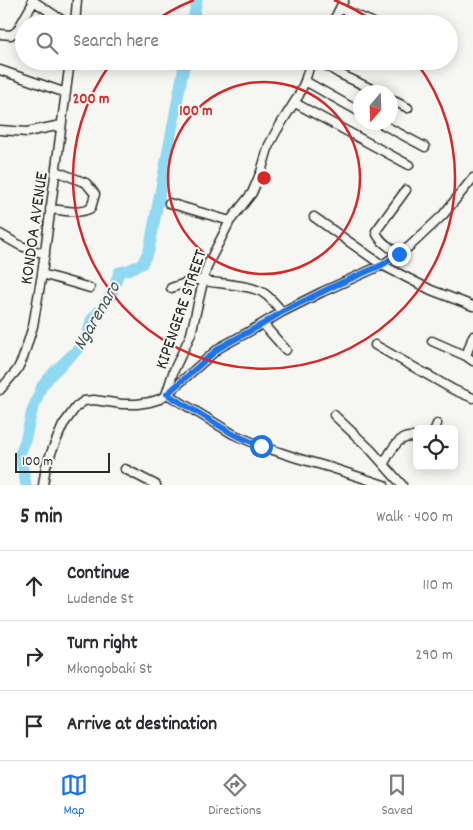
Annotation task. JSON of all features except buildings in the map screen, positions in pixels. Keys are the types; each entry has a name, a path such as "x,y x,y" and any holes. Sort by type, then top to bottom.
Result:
{"street":[{"path":"25,15 33,0 55,15"},
{"path":"76,15 77,0"},
{"path":"336,15 344,0"},
{"path":"340,8 356,15"},
{"path":"0,34 11,35 15,32"},
{"path":"0,70 66,93"},
{"name":"KONDOA AVENUE","path":"0,390 17,370 23,358 33,326 45,254 69,70"},
{"name":"KIPENGERE STREET","path":"43,485 46,466 63,425 76,407 84,401 94,400 122,404 144,403 160,399 166,395 174,370 191,334 209,262 230,221 244,204 256,184 269,145 294,104 308,70"},
{"path":"333,70 363,85"},
{"path":"305,81 353,108"},
{"path":"398,103 408,108"},
{"path":"294,104 409,165"},
{"path":"0,130 27,132 61,125"},
{"path":"393,130 425,147"},
{"path":"50,209 85,211 91,208 95,194 86,183 56,171"},
{"path":"384,485 261,446 233,434 166,395 219,348 282,312 382,265 399,254 443,215 470,186 473,178"},
{"path":"399,254 380,239 376,231 406,190"},
{"path":"169,203 230,221"},
{"path":"314,217 382,265 431,290 473,306"},
{"path":"0,234 21,246 45,254"},
{"path":"42,274 90,288"},
{"path":"171,288 194,280 251,288 261,291 282,312"},
{"path":"263,324 286,350"},
{"path":"432,341 470,358 473,336"},
{"path":"375,345 454,390 473,398"},
{"path":"334,415 384,463 402,485"},
{"path":"384,463 396,444 404,437 413,438"},
{"path":"125,469 156,485"}],"waterway":[{"name":"Ngarenaro","path":"194,15 197,0"},
{"name":"Ngarenaro","path":"26,485 20,454 32,411 42,386 81,346 88,333 91,320 112,293 119,272 142,264 149,250 183,70"}],"route":[{"path":"261,446 233,434 167,394 219,348 232,340 282,312 382,265 399,254"}]}
